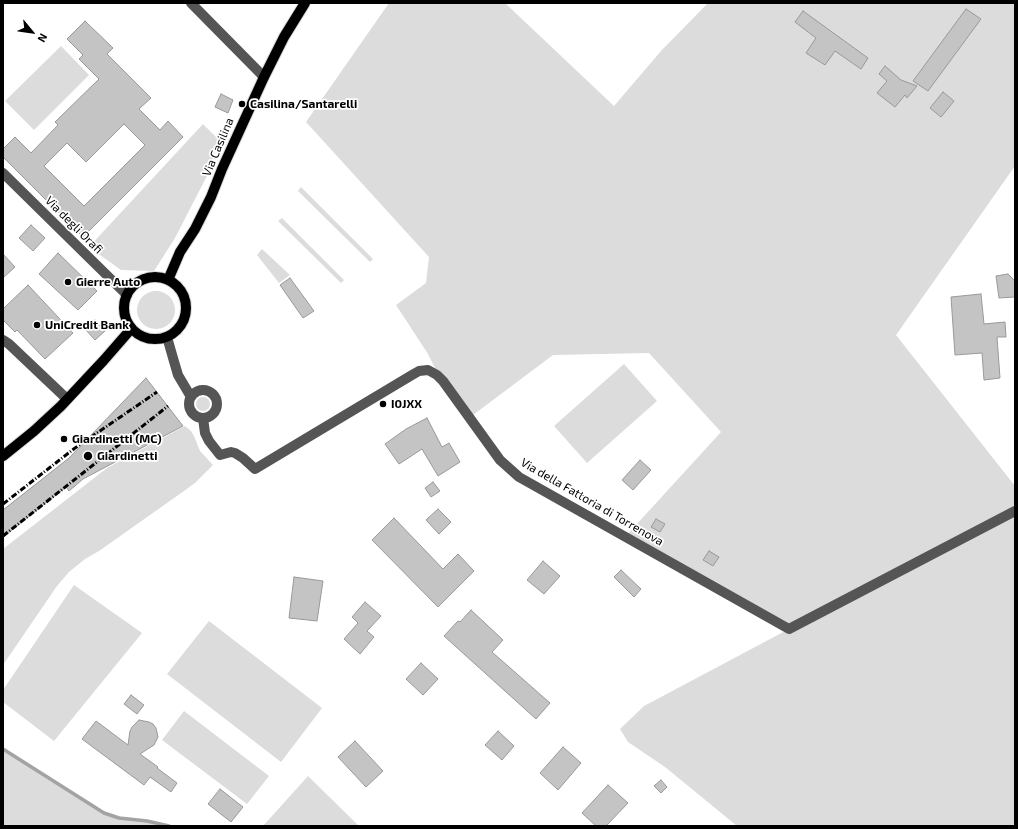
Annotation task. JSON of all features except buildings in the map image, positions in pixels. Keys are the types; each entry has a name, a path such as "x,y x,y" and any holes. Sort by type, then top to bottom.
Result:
{"main road":[{"name":"Via Casilina","path":"168,280 180,252 195,229 211,197 222,169 264,77 284,37 305,3"},
{"path":"162,278 168,280 176,286 184,299 186,307 184,318 175,332 167,337 147,339 131,329 124,312 124,303 129,291 135,284 145,279 162,278"},
{"path":"3,456 48,419 131,329"}],"street":[{"path":"191,3 264,77"},
{"name":"Via degli Orafi","path":"3,173 127,295"},
{"path":"167,337 178,375 191,396"},
{"path":"3,340 68,399"},
{"name":"Via della Fattoria di Torrenova","path":"203,418 204,429 207,437 220,455 231,452 235,453 255,469 412,375 422,370 430,371 437,375 500,460 518,477 789,629 1015,511"},
{"path":"202,389 212,392 216,398 217,404 215,412 208,417 203,418 195,416 189,405 191,396 196,391 202,389"}],"shaded area":[{"path":"389,3 505,3 614,106 661,51 708,3 1015,3 1015,166 896,335 1015,486 1015,826 737,826 665,767 628,742 620,729 644,706 789,629 625,537 721,432 649,353 553,355 469,418 440,378 428,354 396,305 426,283 429,257 306,122"},
{"path":"61,46 89,75 34,130 5,101"},
{"path":"203,124 218,139 210,170 175,238 154,271 121,270 89,247"},
{"path":"301,187 373,259 370,262 298,191"},
{"path":"282,218 344,280 341,283 278,221"},
{"path":"262,249 290,275 279,283 257,255"},
{"path":"152,291 160,291 167,294 172,299 175,310 172,321 167,326 160,329 152,329 145,326 140,321 137,314 137,306 140,299 145,294"},
{"path":"624,364 657,401 587,463 554,426"},
{"path":"200,397 206,397 210,401 210,407 206,411 200,411 196,407 196,401"},
{"path":"185,426 194,436 200,451 213,465 195,483 99,551 85,559 69,572 57,586 3,665 3,549 107,468"},
{"path":"74,585 142,633 54,741 3,702 3,690"},
{"path":"209,621 322,708 281,762 167,674"},
{"path":"184,711 269,776 247,804 162,740"},
{"path":"3,749 109,815 136,819 160,826 3,826"},
{"path":"308,776 359,826 263,826"}],"waterway":[{"path":"3,749 104,813 119,818 147,821 169,826"}],"railway":[{"path":"3,504 75,448 157,392"},
{"path":"3,536 168,406"}],"place":[{"name":"Casilina/Santarelli","path":"242,104"},
{"name":"Gierre Auto","path":"68,282"},
{"name":"UniCredit Bank","path":"37,325"},
{"name":"I0JXX","path":"383,404"},
{"name":"Giardinetti (MC)","path":"64,439"},
{"name":"Giardinetti","path":"88,456"}]}
